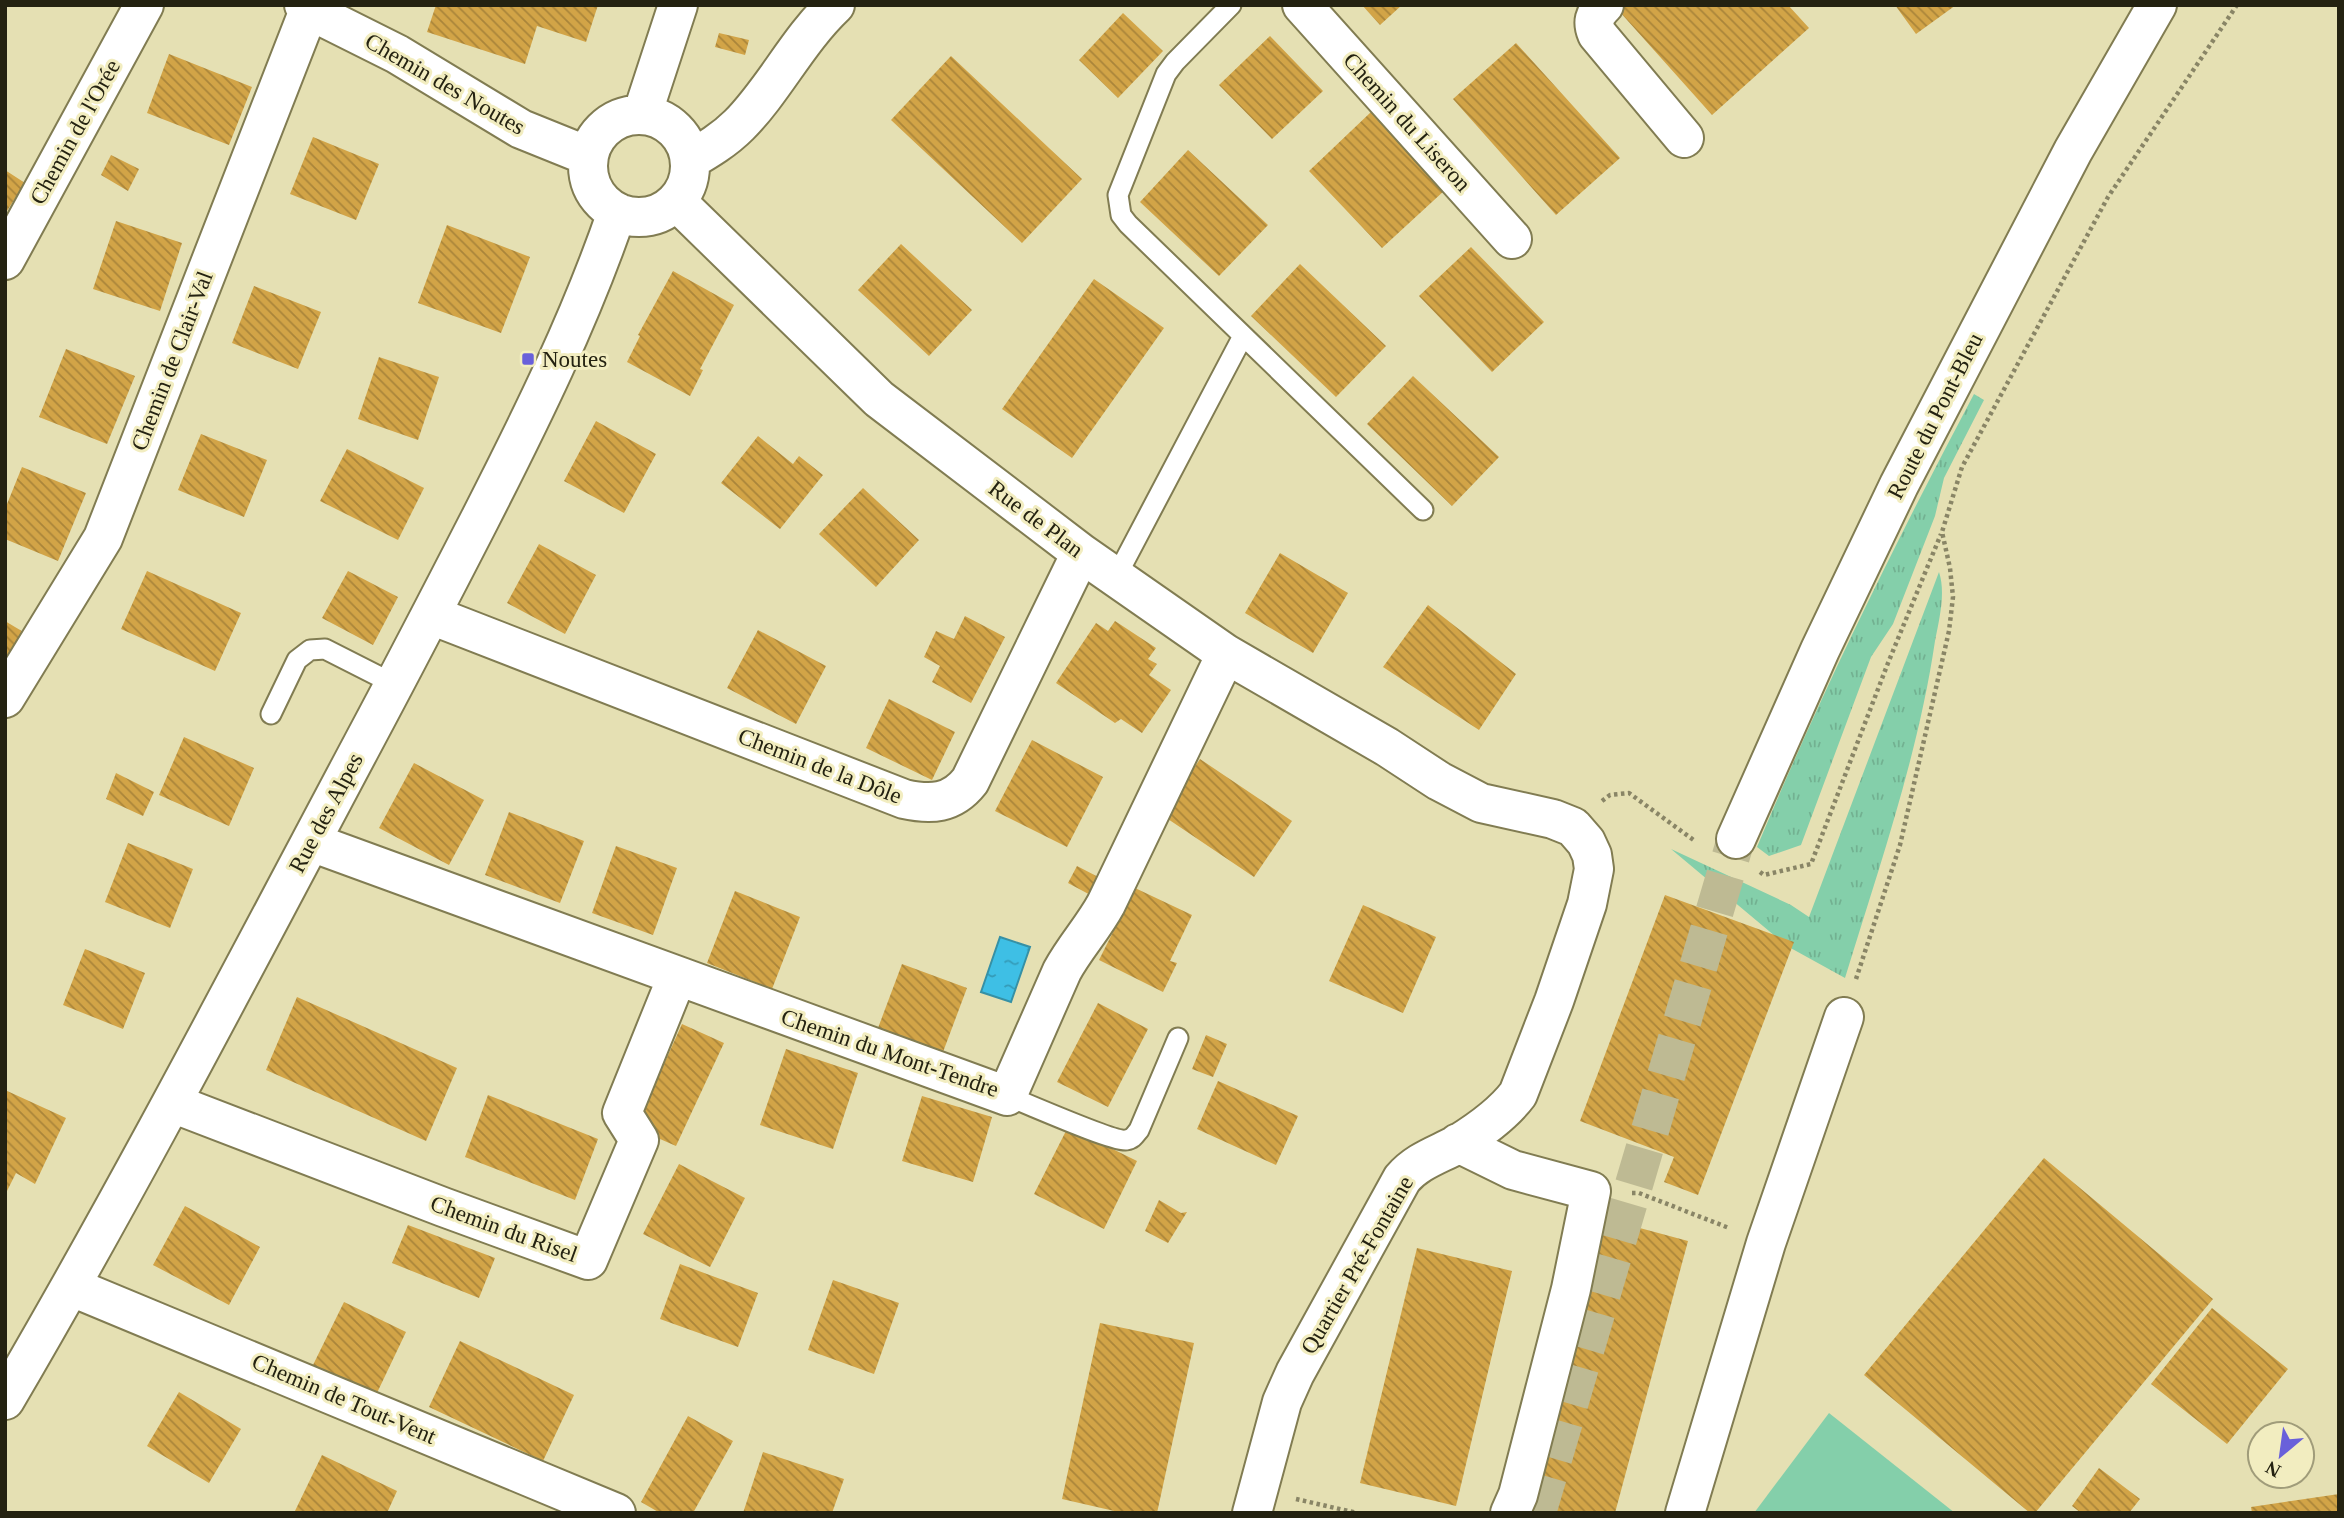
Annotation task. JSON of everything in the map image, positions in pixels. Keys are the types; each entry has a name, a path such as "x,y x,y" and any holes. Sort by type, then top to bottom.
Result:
{"street":[{"name":"Chemin de l'Orée","path":"5,260 144,5"},
{"path":"642,114 678,5"},
{"name":"Chemin du Liseron","path":"1302,5 1512,239"},
{"path":"1604,5 1595,17 1593,25 1597,34 1684,138"},
{"name":"Route du Pont-Bleu","path":"1736,839 1820,650 1899,485 2073,151 2157,5"},
{"name":"Chemin des Noutes","path":"307,8 397,54 521,129 588,156"},
{"name":"Chemin de Clair-Val","path":"5,698 103,538 307,8"},
{"path":"690,160 720,142 740,124 824,11"},
{"path":"642,114 660,119 674,128 685,143 690,160 690,175 685,189 676,201 655,215 642,217 617,212 606,205 590,183 587,170 588,156 601,130 613,121 642,114"},
{"name":"Rue de Plan","path":"676,201 879,399 1081,553 1226,654 1387,747 1436,786 1498,808"},
{"name":"Rue des Alpes","path":"5,1400 72,1287 172,1103 431,615 535,408 597,270 617,212"},
{"name":"Chemin de la Dôle","path":"431,615 904,799 932,804 956,796 970,781 1081,553"},
{"name":"Chemin du Mont-Tendre","path":"310,842 1007,1096 1062,971 1106,904 1226,654"},
{"name":"Quartier Pré-Fontaine","path":"1255,1501 1282,1402 1295,1373 1402,1179 1418,1164 1458,1143 1511,1104 1518,1094 1554,1001 1587,904 1594,869 1586,842 1573,827 1553,818 1498,808"},
{"name":"Chemin du Risel","path":"172,1103 431,1203 588,1260 639,1140 622,1113 677,977"},
{"path":"1685,1513 1766,1243 1844,1017"},
{"path":"1458,1143 1513,1170 1591,1191 1571,1289 1518,1495 1510,1513"},
{"name":"Chemin de Tout-Vent","path":"72,1287 616,1513"}],"lane":[{"path":"1231,5 1183,52 1166,74 1124,176 1118,195 1121,215 1423,510"},
{"path":"1116,577 1243,336"},
{"path":"271,714 297,660 317,648 325,649 394,684"},
{"path":"1007,1096 1109,1137 1128,1140 1139,1130 1178,1038"}],"path":[{"path":"1844,1017 1900,845 1949,631 1953,597 1942,532 1962,467 2108,197 2236,5"},
{"path":"1639,1194 1697,1216"},
{"path":"1255,1501 1357,1513"}],"green space":[{"path":"1974,394 1984,400 1944,478 1935,516 1893,624 1871,657 1801,845 1769,856 1757,847 1807,731 1888,562"},
{"path":"1939,572 1941,606 1919,727 1845,978 1787,946 1671,849 1791,905 1809,917"},
{"path":"1829,1413 1955,1513 1754,1513"}],"water":[{"path":"1000,937 1030,947 1011,1002 981,992"}],"building":[{"path":"436,5 598,5 586,42 537,26 525,64 427,32"},
{"path":"1362,5 1402,5 1380,25"},
{"path":"1626,5 1788,5 1809,28 1712,115 1619,11"},
{"path":"1895,5 1956,5 1916,34"},
{"path":"1123,13 1163,51 1118,98 1079,60"},
{"path":"719,33 749,40 745,55 715,47"},
{"path":"1270,36 1323,91 1272,139 1219,85"},
{"path":"1516,43 1620,158 1556,215 1453,99"},
{"path":"169,54 252,87 229,145 147,113"},
{"path":"951,56 1082,179 1022,243 891,120"},
{"path":"1371,112 1445,190 1382,248 1309,171"},
{"path":"313,137 379,164 356,220 290,194"},
{"path":"1188,150 1268,225 1219,276 1140,202"},
{"path":"111,155 139,169 128,191 101,175"},
{"path":"5,170 25,183 5,214"},
{"path":"116,221 182,243 160,311 93,289"},
{"path":"447,225 530,257 501,333 418,303"},
{"path":"901,244 972,310 929,356 858,290"},
{"path":"1471,247 1544,322 1492,372 1419,296"},
{"path":"1300,264 1386,346 1336,397 1251,316"},
{"path":"673,271 734,305 700,369 703,370 690,396 627,362 640,336 638,335"},
{"path":"1094,279 1164,328 1072,458 1002,409"},
{"path":"254,286 321,312 298,369 232,343"},
{"path":"66,349 135,376 107,444 39,417"},
{"path":"379,357 439,377 418,440 358,419"},
{"path":"1413,376 1499,457 1452,506 1367,424"},
{"path":"596,421 656,454 624,513 564,481"},
{"path":"201,434 267,460 244,517 178,490"},
{"path":"758,436 793,464 799,456 823,475 780,529 721,483"},
{"path":"347,449 424,488 398,540 320,501"},
{"path":"22,467 86,493 58,561 5,539 5,509"},
{"path":"863,488 919,540 876,587 819,534"},
{"path":"539,544 596,575 565,634 507,603"},
{"path":"1280,553 1348,593 1313,653 1245,613"},
{"path":"147,571 241,613 215,671 121,629"},
{"path":"348,571 398,597 373,645 322,618"},
{"path":"1428,605 1516,674 1479,730 1383,667"},
{"path":"965,616 1005,637 971,703 932,682 940,666 924,657 936,631 954,639"},
{"path":"5,621 25,633 5,664"},
{"path":"1115,621 1156,648 1148,659 1157,664 1149,675 1171,690 1142,733 1121,719 1115,723 1056,683 1096,623 1108,631"},
{"path":"758,630 826,666 796,724 727,688"},
{"path":"889,699 955,732 932,780 866,748"},
{"path":"184,737 254,768 229,826 159,795"},
{"path":"1032,740 1103,777 1067,847 995,811"},
{"path":"1200,759 1292,821 1254,877 1162,815"},
{"path":"414,763 484,800 449,865 379,828"},
{"path":"116,773 154,792 143,816 106,799"},
{"path":"509,812 584,841 560,903 485,875"},
{"path":"128,843 193,869 170,928 105,902"},
{"path":"616,846 677,868 653,935 592,913"},
{"path":"1077,866 1106,881 1096,898 1068,883"},
{"path":"1135,888 1192,915 1170,961 1177,963 1163,992 1099,960"},
{"path":"735,891 800,917 772,989 707,963"},
{"path":"1665,895 1794,942 1698,1195 1664,1182 1674,1157 1580,1121"},
{"path":"1363,905 1436,937 1403,1013 1329,981"},
{"path":"85,949 145,973 123,1029 63,1005"},
{"path":"902,964 967,988 943,1052 878,1028"},
{"path":"297,997 457,1068 426,1141 266,1070"},
{"path":"1098,1003 1148,1029 1108,1107 1057,1082"},
{"path":"682,1024 724,1043 676,1146 635,1128"},
{"path":"1206,1035 1227,1044 1213,1077 1192,1069"},
{"path":"786,1049 858,1073 833,1149 760,1125"},
{"path":"1218,1081 1298,1116 1276,1165 1197,1129"},
{"path":"5,1090 66,1118 35,1184 16,1173 5,1195"},
{"path":"488,1095 598,1139 575,1200 465,1157"},
{"path":"922,1096 992,1117 973,1182 902,1161"},
{"path":"1068,1127 1137,1161 1104,1229 1034,1194"},
{"path":"2044,1158 2213,1299 2035,1513 2030,1513 1864,1375"},
{"path":"679,1164 745,1198 710,1267 643,1234"},
{"path":"1159,1200 1181,1213 1187,1212 1168,1243 1145,1231"},
{"path":"185,1206 260,1247 229,1305 153,1265"},
{"path":"1599,1217 1688,1241 1615,1513 1530,1513"},
{"path":"408,1225 495,1258 479,1298 392,1263"},
{"path":"1417,1248 1512,1271 1456,1506 1360,1483"},
{"path":"680,1264 758,1293 738,1347 660,1319"},
{"path":"833,1280 899,1303 874,1374 808,1350"},
{"path":"344,1302 406,1332 376,1395 313,1365"},
{"path":"2212,1308 2288,1369 2227,1444 2151,1384"},
{"path":"1100,1323 1194,1343 1157,1513 1123,1513 1062,1499"},
{"path":"460,1341 574,1395 543,1461 429,1407"},
{"path":"179,1392 241,1429 209,1483 147,1446"},
{"path":"688,1416 733,1441 693,1513 660,1513 641,1502"},
{"path":"763,1452 844,1479 832,1513 743,1513"},
{"path":"322,1455 397,1491 387,1513 294,1513"},
{"path":"2099,1468 2140,1499 2129,1513 2081,1513 2072,1506"},
{"path":"2339,1494 2339,1513 2252,1513 2251,1507"}],"tunnel":[{"path":"1537,1513 1736,839"}],"place":[{"name":"Noutes","path":"528,359"}]}
